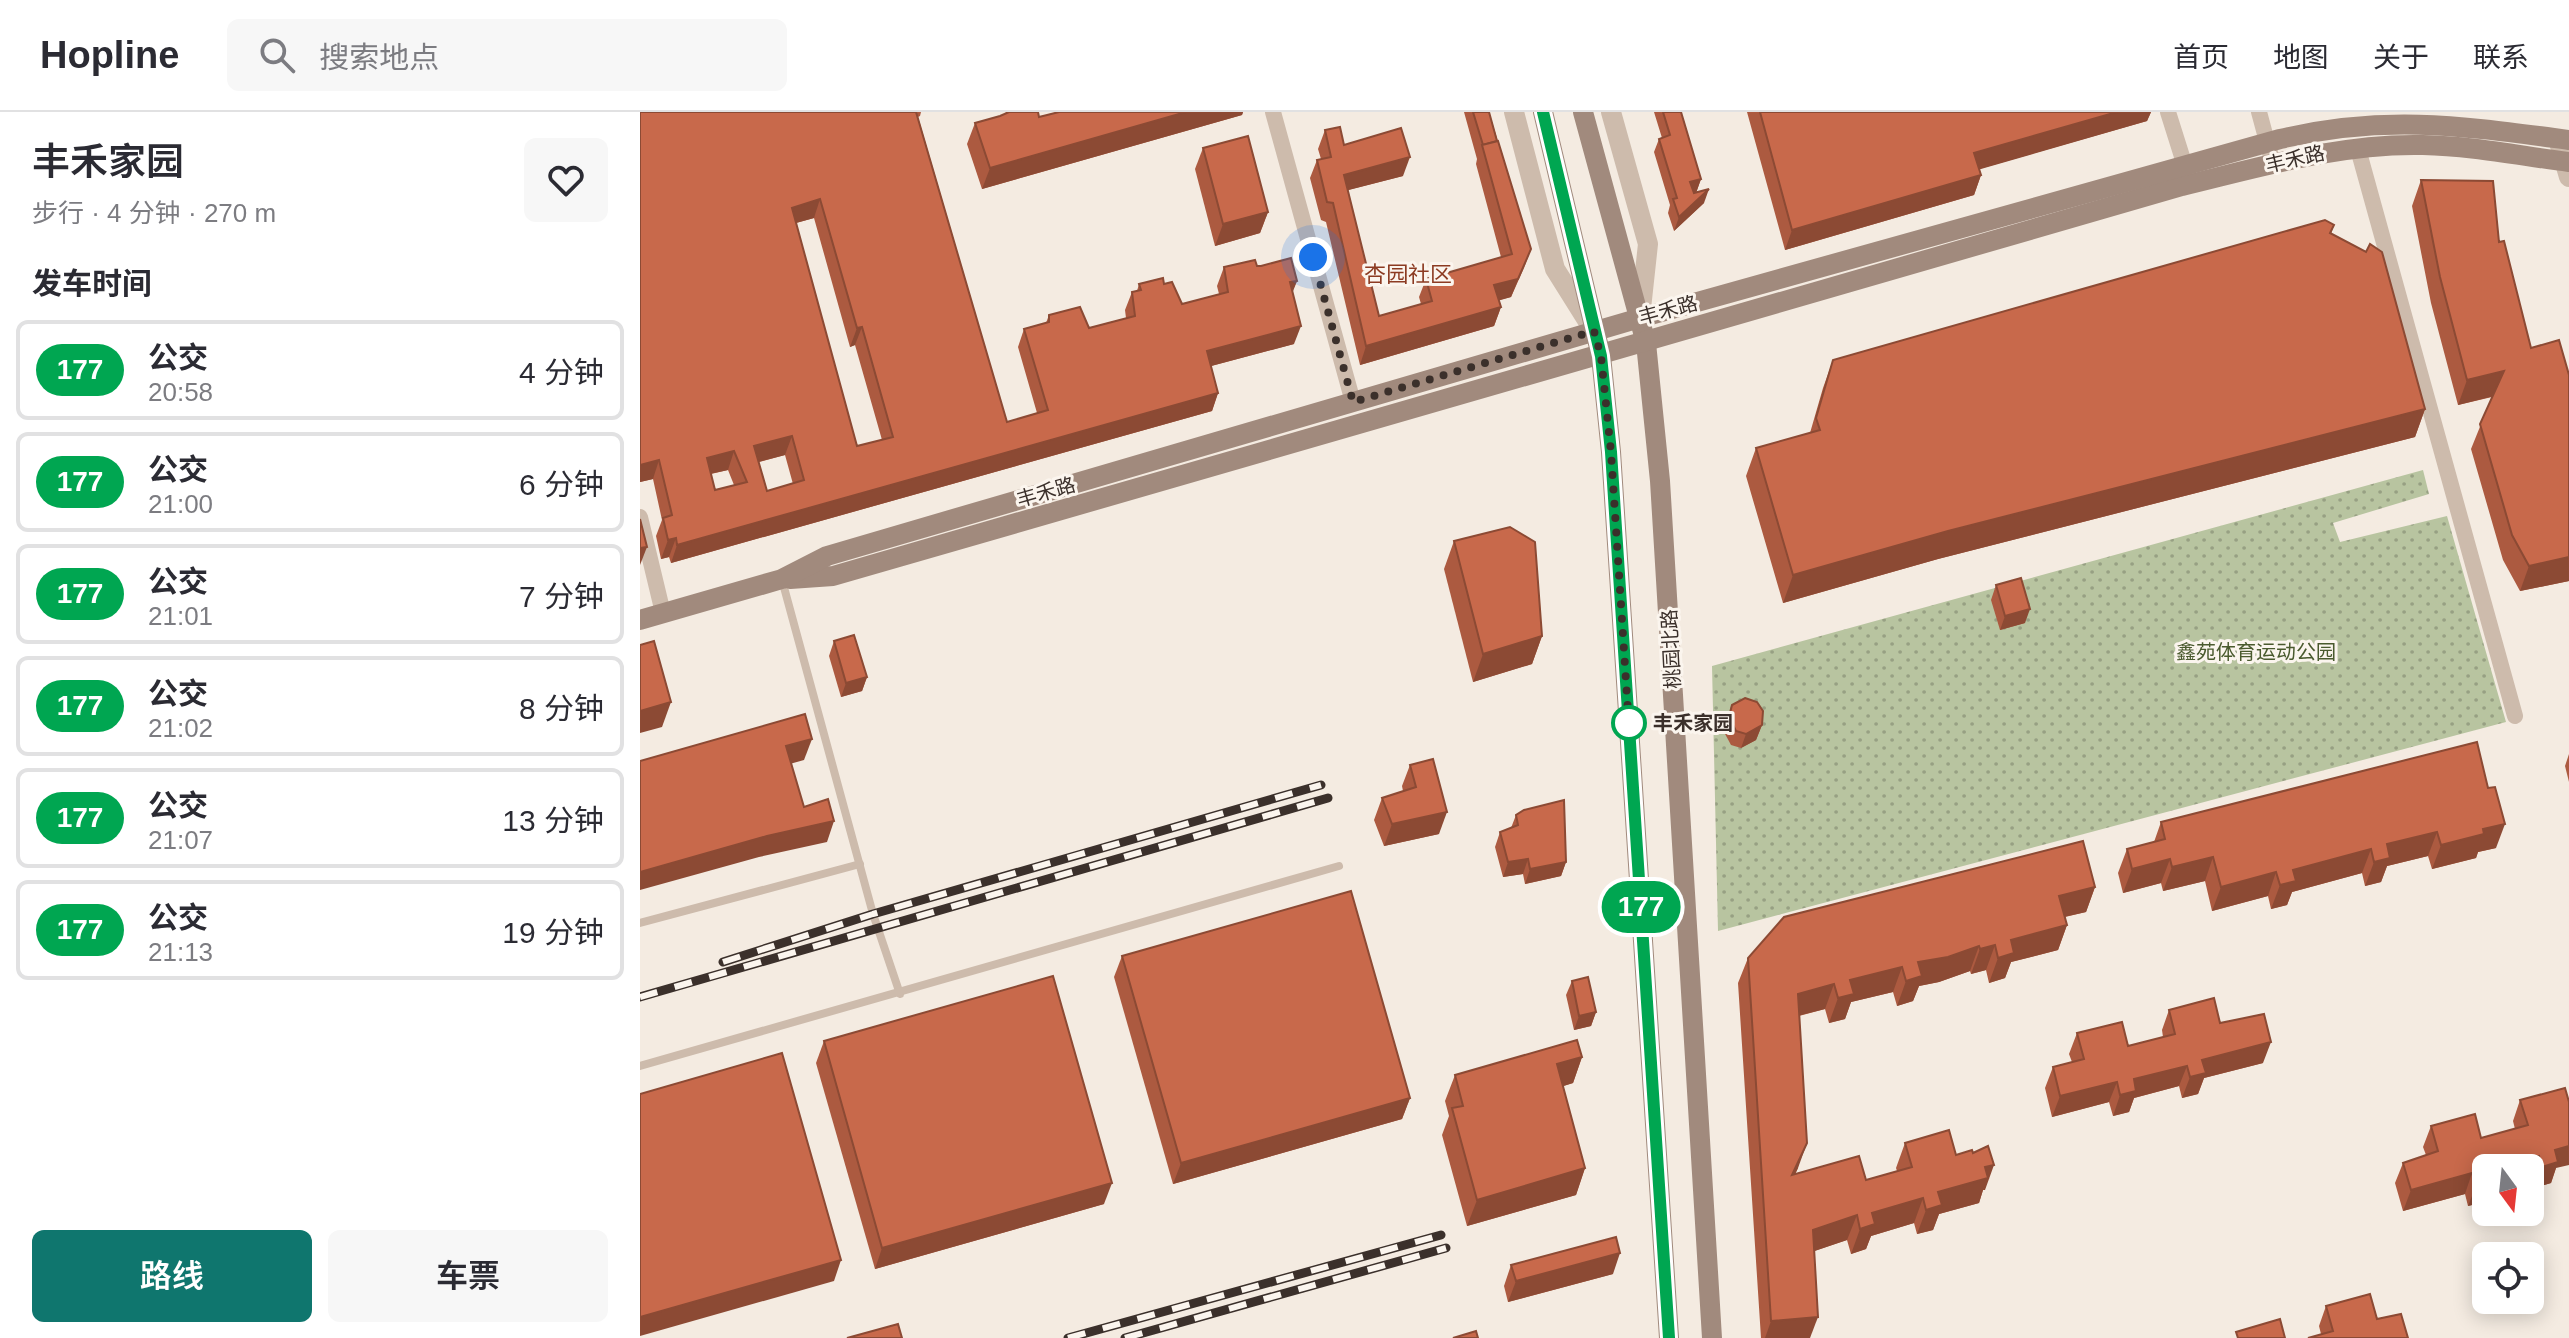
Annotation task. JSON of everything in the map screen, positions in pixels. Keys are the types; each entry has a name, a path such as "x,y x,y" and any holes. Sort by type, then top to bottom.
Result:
{"main road":[{"path":"1543,112 1601,356 1614,498 1669,1338"},
{"name":"桃园北路","path":"1583,112 1646,343 1661,496 1712,1338"},
{"name":"丰禾路","path":"640,620 782,579 827,556 1594,331 2330,127 2390,122 2446,124 2564,140"},
{"name":"丰禾路","path":"782,579 833,576 2182,186 2273,164 2331,151 2422,145 2568,167"}],"street":[{"path":"1273,112 1353,402"},
{"path":"1514,112 1555,269 1594,331"},
{"path":"1611,112 1648,244 1640,318"},
{"path":"2168,112 2185,166"},
{"path":"2259,112 2273,164"},
{"path":"2564,140 2568,167"},
{"path":"2358,149 2515,716"},
{"path":"640,517 663,613"}],"lane":[{"path":"782,579 860,864 900,994"},
{"path":"640,923 860,864"},
{"path":"640,1066 1339,866"}],"green space":[{"name":"鑫苑体育运动公园","path":"2423,470 2429,494 2333,523 2340,542 2447,516 2506,722 1718,931 1712,666"}],"building":[{"path":"640,112 916,112 1007,422 1048,410 1024,329 1049,322 1049,315 1080,307 1089,328 1135,316 1132,292 1141,290 1139,284 1163,278 1164,284 1172,282 1182,304 1228,292 1224,267 1255,260 1257,266 1261,266 1291,258 1297,281 1290,282 1301,326 1207,351 1218,393 677,545 676,538 668,540 663,518 672,515 659,460 640,465","holes":["820,199 857,328 862,327 893,437 857,446 792,208","792,436 804,480 767,491 754,446","734,451 747,482 715,490 707,458"]},
{"path":"1009,112 1038,112 1039,117 1059,112 1186,112 990,168 975,123"},
{"path":"1473,112 1489,112 1497,141 1483,145"},
{"path":"1663,112 1681,112 1701,179 1690,182 1694,193 1709,189 1679,217 1673,199 1677,198 1659,139 1670,135"},
{"path":"1760,112 2117,112 1974,153 1981,175 1792,230"},
{"path":"1340,127 1344,145 1401,128 1410,157 1344,175 1379,316 1432,301 1426,279 1512,254 1482,145 1498,141 1531,249 1518,279 1494,285 1501,307 1366,346 1333,203 1327,202 1317,160 1331,157 1325,130"},
{"path":"1248,136 1268,212 1223,224 1203,148"},
{"path":"2421,180 2493,181 2499,242 2504,241 2531,348 2559,340 2569,375 2569,557 2529,566 2512,535 2480,424 2504,371 2467,380 2440,277"},
{"path":"2325,220 2334,225 2330,233 2366,252 2370,244 2382,252 2425,409 1948,531 1793,575 1756,448 1820,430 1816,418 1833,360"},
{"path":"640,519 647,547 640,548"},
{"path":"1510,527 1535,542 1542,636 1483,654 1454,541"},
{"path":"2021,578 2030,609 2005,616 1996,585"},
{"path":"854,635 867,677 846,683 834,641"},
{"path":"654,641 671,702 640,711 640,645"},
{"path":"1745,698 1757,702 1763,711 1762,725 1746,734 1736,731 1729,717 1732,705"},
{"path":"805,714 812,739 786,746 804,807 828,799 834,821 767,836 640,872 640,761"},
{"path":"2477,742 2488,788 2495,787 2505,824 2483,829 2484,834 2441,845 2437,832 2387,844 2390,858 2374,862 2371,849 2293,870 2296,881 2280,885 2276,872 2221,887 2213,857 2172,867 2170,859 2132,869 2127,849 2165,839 2161,822"},
{"path":"1433,759 1447,812 1392,824 1382,798 1416,787 1410,765"},
{"path":"1564,800 1566,862 1530,869 1528,859 1508,862 1500,832 1518,825 1516,815 1524,810"},
{"path":"2083,841 2095,887 2059,896 2067,925 2011,940 2014,953 1998,958 1995,945 1980,949 1979,946 1948,957 1918,962 1922,976 1906,981 1902,967 1850,980 1854,994 1838,998 1834,984 1798,994 1807,1143 1792,1175 1859,1156 1866,1180 1912,1167 1905,1143 1949,1130 1956,1155 1972,1150 1973,1153 1988,1146 1994,1165 1985,1167 1988,1178 1938,1192 1942,1205 1926,1210 1923,1198 1872,1213 1875,1224 1860,1229 1857,1215 1813,1230 1818,1317 1771,1321 1748,958 1784,917"},
{"path":"1351,891 1410,1098 1181,1163 1122,956"},
{"path":"1053,976 1112,1183 882,1248 824,1041"},
{"path":"1588,977 1596,1012 1579,1016 1572,981"},
{"path":"2214,998 2220,1023 2264,1014 2271,1042 2202,1060 2206,1073 2190,1077 2187,1066 2134,1079 2136,1091 2120,1095 2117,1082 2060,1096 2053,1067 2084,1059 2077,1033 2122,1022 2128,1046 2175,1034 2169,1010"},
{"path":"1577,1040 1582,1057 1557,1064 1585,1168 1477,1200 1452,1108 1463,1106 1455,1075"},
{"path":"782,1053 841,1260 640,1317 640,1094"},
{"path":"2565,1088 2569,1102 2569,1146 2555,1150 2558,1162 2544,1166 2544,1154 2472,1154 2472,1173 2411,1190 2403,1163 2438,1151 2431,1126 2475,1114 2481,1138 2528,1125 2520,1100"},
{"path":"1616,1237 1620,1253 1516,1281 1511,1265"},
{"path":"2370,1294 2377,1319 2401,1314 2408,1338 2308,1338 2333,1331 2326,1306"},
{"path":"2280,1319 2285,1338 2238,1338 2236,1332"},
{"path":"898,1324 902,1338 847,1338"},
{"path":"1476,1331 1478,1338 1453,1338"}],"railway":[{"path":"723,962 873,914 1321,785"},
{"path":"640,997 1328,798"},
{"path":"1068,1338 1441,1235"},
{"path":"1125,1338 1446,1248"}],"bus line":[{"name":"177","path":"1543,112 1601,356 1611,452 1669,1338"}],"place":[{"name":"丰禾家园","path":"1629,723"}],"district":[{"name":"杏园社区","path":"1408,274"}],"route":[{"path":"1313,257 1353,402 1594,331 1601,356 1611,452 1629,727 1629,723"}]}
